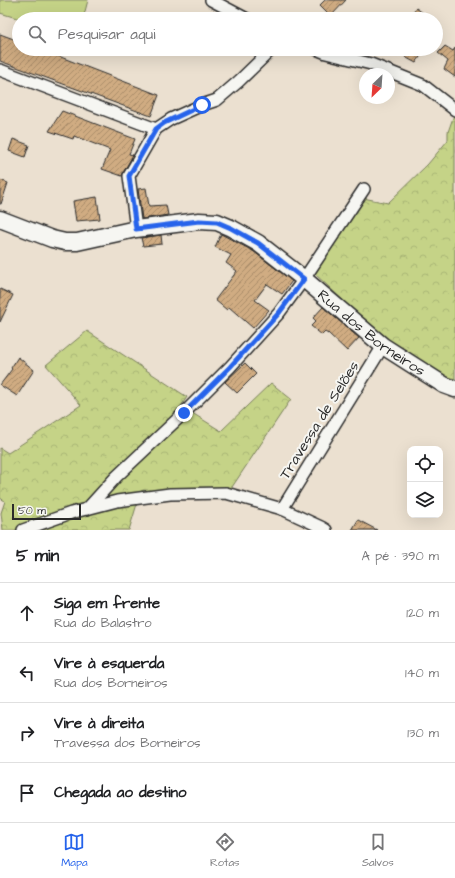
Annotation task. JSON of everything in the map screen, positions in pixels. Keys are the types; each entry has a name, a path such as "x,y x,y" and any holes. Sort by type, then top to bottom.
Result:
{"street":[{"path":"212,0 235,12"},
{"path":"136,229 129,176 156,129 172,119 202,105 217,100 265,56"},
{"path":"342,56 371,64 423,85 455,110"},
{"path":"0,70 156,129"},
{"path":"87,509 116,477 230,367 279,313 304,279 364,190"},
{"name":"Rua dos Borneiros","path":"0,219 52,239 65,242 77,242 136,229 199,221 217,222 258,243 304,279 383,346 444,385 455,390"},
{"name":"Travessa de Selões","path":"282,509 383,346"},
{"path":"23,530 71,513 117,501 170,494 226,493 282,509 326,530"}],"green space":[{"path":"0,0 88,0 85,12 12,12 12,17 0,13"},
{"path":"455,112 455,382 401,355 314,273 363,198 388,203 428,164 448,140 448,132"},
{"path":"87,331 187,397 181,406 221,431 271,383 291,399 232,487 211,494 141,491 129,530 3,530 1,513 5,501 0,498 0,448 8,453 81,405 46,365"}],"building":[{"path":"325,0 346,0 335,12 327,12 320,5"},
{"path":"416,8 422,12 413,12"},
{"path":"0,34 12,38 12,56 58,56 159,95 151,116 0,61"},
{"path":"445,46 453,51 455,48 455,77 444,69 448,61 442,56 443,56 443,48"},
{"path":"406,56 420,56 416,63 405,57"},
{"path":"62,111 135,139 129,154 133,155 122,176 102,169 110,150 74,136 73,139 49,131"},
{"path":"13,139 29,145 25,157 9,151"},
{"path":"0,180 8,183 1,204 0,204"},
{"path":"146,188 149,206 166,205 168,215 142,219 138,189"},
{"path":"97,197 100,219 76,221 73,201"},
{"path":"221,234 253,251 292,281 282,294 267,284 255,300 269,310 253,328 229,307 227,310 215,300 237,271 226,263 231,255 215,247"},
{"path":"161,235 162,244 143,246 141,238"},
{"path":"0,289 13,295 0,322"},
{"path":"323,307 359,338 347,351 328,333 325,332 322,335 311,326 316,321 313,318"},
{"path":"18,357 34,370 17,396 0,385 12,369 11,368"},
{"path":"245,363 256,374 237,393 225,382"},
{"path":"358,520 377,530 352,530"}],"route":[{"path":"184,413 230,367 279,313 304,279 258,243 217,222 199,221 136,229 129,176 156,129 164,123 202,105"}]}
